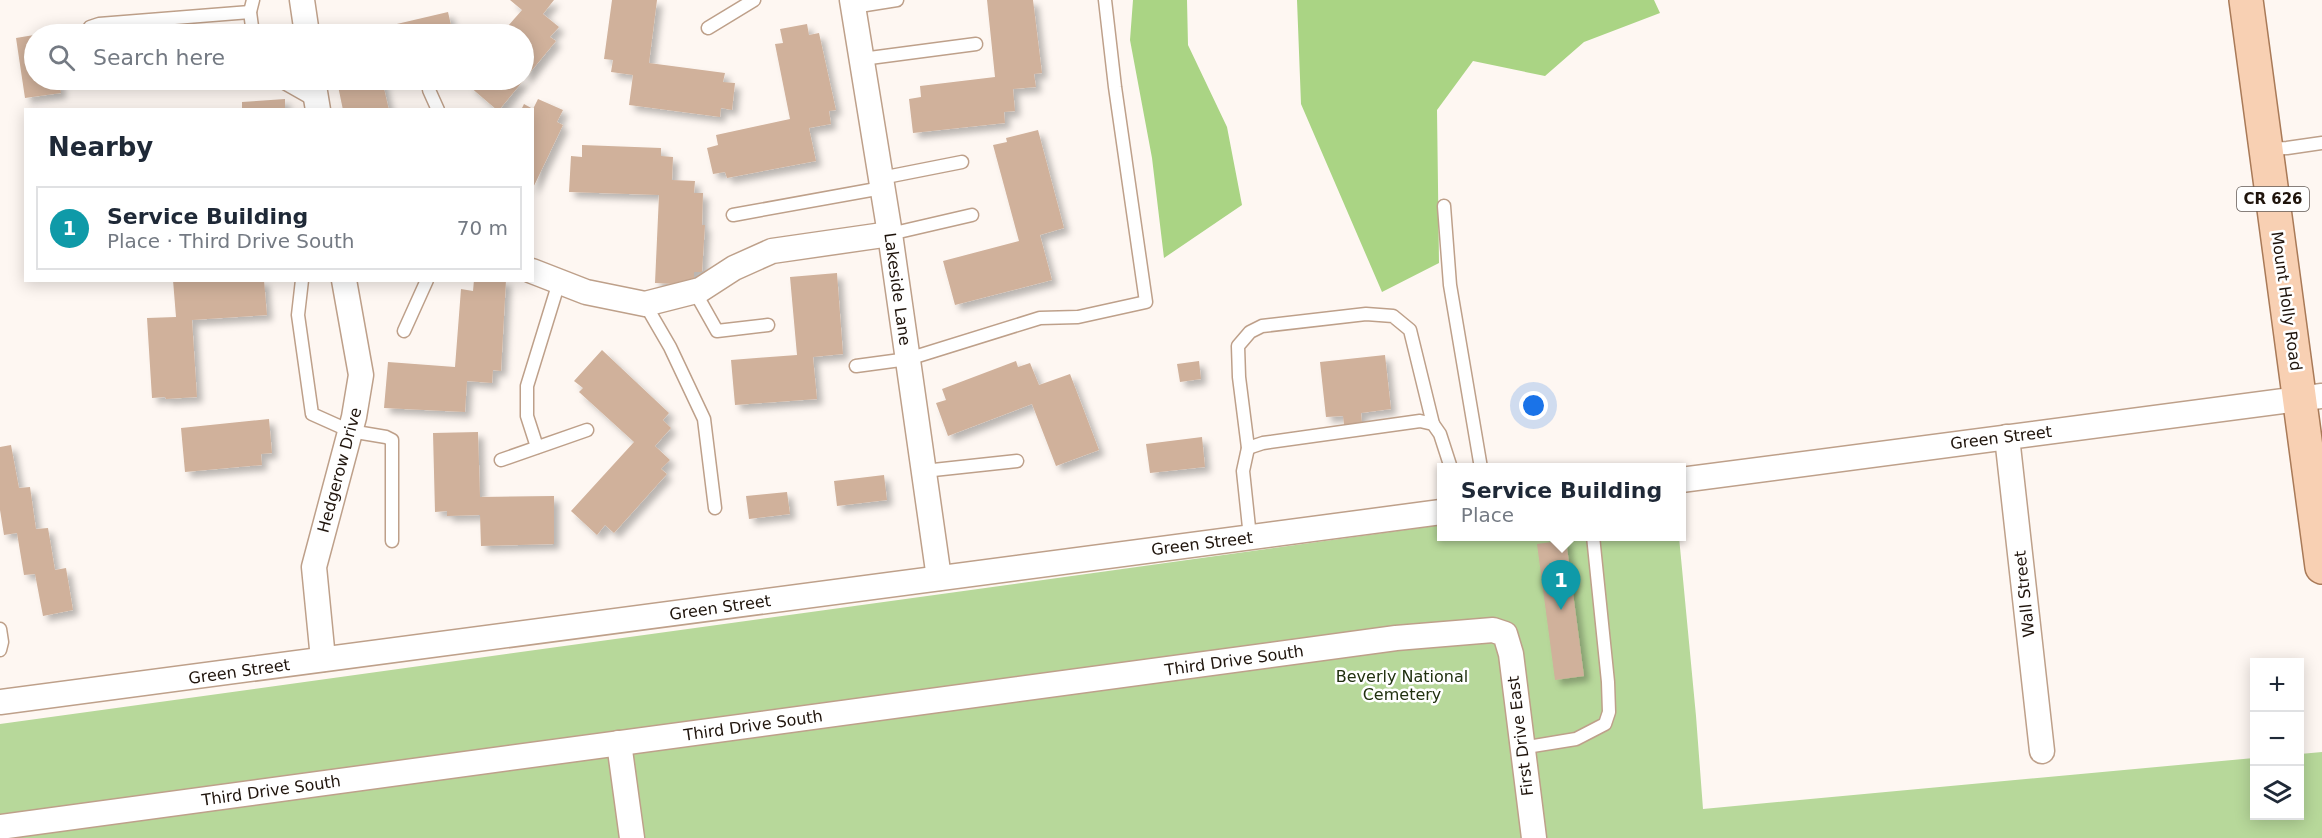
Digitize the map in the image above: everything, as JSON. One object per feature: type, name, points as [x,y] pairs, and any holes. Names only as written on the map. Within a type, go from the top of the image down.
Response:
[{"type":"main road","name":"Mount Holly Road","points":[[2246,0],[2266,149],[2311,397],[2322,567]]},
{"type":"street","points":[[303,0],[306,24]]},
{"type":"street","name":"Lakeside Lane","points":[[853,3],[890,234],[939,578]]},
{"type":"street","points":[[534,272],[586,292],[645,304],[695,292],[734,268],[772,251],[890,234]]},
{"type":"street","name":"Hedgerow Drive","points":[[323,659],[314,567],[350,431],[361,375],[344,282]]},
{"type":"street","name":"Green Street","points":[[1686,479],[2311,397]]},
{"type":"street","name":"Wall Street","points":[[2007,436],[2042,752]]},
{"type":"street","name":"Green Street","points":[[0,702],[1437,513]]},
{"type":"street","name":"Third Drive South","points":[[0,827],[1396,638],[1493,630],[1505,634]]},
{"type":"street","name":"First Drive East","points":[[1505,634],[1511,654],[1534,838]]},
{"type":"street","points":[[619,743],[632,838]]},
{"type":"lane","points":[[708,28],[754,0]]},
{"type":"lane","points":[[853,3],[897,0]]},
{"type":"lane","points":[[856,366],[908,359],[1040,318],[1078,317],[1146,302],[1105,0]]},
{"type":"lane","points":[[99,24],[251,6],[252,24]]},
{"type":"lane","points":[[862,59],[976,44]]},
{"type":"lane","points":[[301,90],[316,97]]},
{"type":"lane","points":[[429,90],[437,108]]},
{"type":"lane","points":[[2266,149],[2322,143]]},
{"type":"lane","points":[[733,215],[882,183],[962,162]]},
{"type":"lane","points":[[1444,206],[1450,285],[1480,463]]},
{"type":"lane","points":[[890,234],[972,215]]},
{"type":"lane","points":[[302,282],[297,315],[312,414],[350,431],[392,440],[392,541]]},
{"type":"lane","points":[[404,332],[426,282]]},
{"type":"lane","points":[[537,447],[526,416],[527,386],[559,282]]},
{"type":"lane","points":[[695,292],[717,331],[768,325]]},
{"type":"lane","points":[[645,304],[670,347],[704,419],[715,508]]},
{"type":"lane","points":[[1250,537],[1243,471],[1248,448],[1239,377],[1238,346],[1250,332],[1262,326],[1366,314],[1393,316],[1410,330],[1433,424],[1440,434],[1449,463]]},
{"type":"lane","points":[[1248,448],[1263,443],[1389,425],[1420,421],[1433,424]]},
{"type":"lane","points":[[501,460],[587,430]]},
{"type":"lane","points":[[924,471],[1017,460]]},
{"type":"lane","points":[[1521,748],[1576,739],[1605,724],[1609,712],[1608,682],[1593,541]]},
{"type":"lane","points":[[0,629],[2,642],[0,650]]},
{"type":"green space","points":[[1133,0],[1187,0],[1188,45],[1227,127],[1242,205],[1164,258],[1152,158],[1130,40]]},
{"type":"green space","points":[[1297,0],[1654,0],[1660,13],[1584,42],[1545,76],[1473,61],[1437,110],[1439,263],[1382,292],[1301,104]]},
{"type":"green space","name":"Beverly National Cemetery","points":[[1437,526],[1437,541],[1679,541],[1703,809],[2250,758],[2250,820],[2304,820],[2304,754],[2322,752],[2322,838],[0,838],[0,724]]},
{"type":"building","points":[[510,0],[554,0],[543,14],[559,27],[550,37],[556,41],[534,68],[534,24],[510,24],[522,10]]},
{"type":"building","points":[[612,0],[657,0],[649,63],[725,73],[723,82],[735,83],[732,110],[721,108],[720,117],[629,105],[633,75],[611,72],[613,60],[604,59]]},
{"type":"building","points":[[987,0],[1033,0],[1042,73],[1034,74],[1036,87],[1013,89],[1015,111],[1004,112],[1005,123],[913,133],[909,99],[921,97],[920,86],[995,77]]},
{"type":"building","points":[[448,12],[451,24],[397,24]]},
{"type":"building","points":[[807,24],[809,35],[819,33],[836,110],[829,111],[831,124],[809,128],[816,161],[727,178],[725,172],[713,174],[707,148],[718,145],[716,135],[790,119],[775,44],[783,43],[780,29]]},
{"type":"building","points":[[24,37],[24,90],[61,90],[61,93],[25,98],[16,38]]},
{"type":"building","points":[[339,90],[384,90],[389,108],[343,108]]},
{"type":"building","points":[[474,90],[516,90],[501,108],[495,108]]},
{"type":"building","points":[[285,99],[285,108],[242,108],[242,102]]},
{"type":"building","points":[[538,99],[563,110],[557,122],[563,125],[534,186],[534,108]]},
{"type":"building","points":[[1038,130],[1064,228],[1040,235],[1052,280],[955,305],[943,261],[1019,241],[993,145],[1007,142],[1006,138]]},
{"type":"building","points":[[582,145],[661,148],[661,156],[673,157],[672,180],[695,181],[694,193],[703,193],[702,225],[705,225],[702,272],[694,272],[694,285],[655,283],[659,195],[569,192],[571,156],[582,157]]},
{"type":"building","points":[[837,273],[843,354],[813,357],[817,399],[735,405],[731,360],[797,355],[790,277]]},
{"type":"building","points":[[173,282],[264,282],[267,315],[192,320],[197,397],[152,398],[147,318],[176,317]]},
{"type":"building","points":[[474,282],[506,282],[501,371],[493,370],[492,383],[467,381],[465,412],[384,408],[388,362],[455,367],[461,289],[473,291]]},
{"type":"building","points":[[602,350],[669,413],[663,420],[671,428],[655,446],[670,460],[661,469],[667,474],[614,533],[605,525],[597,535],[571,511],[634,442],[579,392],[583,388],[574,381]]},
{"type":"building","points":[[1385,355],[1391,409],[1361,413],[1362,423],[1344,425],[1343,416],[1326,417],[1320,362]]},
{"type":"building","points":[[1016,361],[1018,367],[1030,363],[1039,385],[1070,374],[1099,450],[1056,466],[1032,404],[948,436],[936,403],[946,400],[942,389]]},
{"type":"building","points":[[1199,361],[1201,379],[1180,382],[1177,364]]},
{"type":"building","points":[[269,419],[272,453],[261,454],[262,465],[185,472],[181,428]]},
{"type":"building","points":[[478,432],[480,497],[554,496],[554,544],[481,546],[480,515],[447,516],[447,511],[435,512],[433,433]]},
{"type":"building","points":[[1202,437],[1205,467],[1150,473],[1146,444]]},
{"type":"building","points":[[11,445],[19,488],[30,487],[36,529],[48,528],[55,570],[66,568],[73,610],[43,616],[35,574],[24,575],[17,533],[4,535],[0,510],[0,447]]},
{"type":"building","points":[[884,475],[887,500],[837,506],[834,481]]},
{"type":"building","points":[[787,492],[790,514],[749,519],[746,496]]},
{"type":"building","points":[[1566,541],[1584,676],[1555,680],[1537,544]]},
{"type":"place","name":"Service Building","points":[[1561,610]]}]
